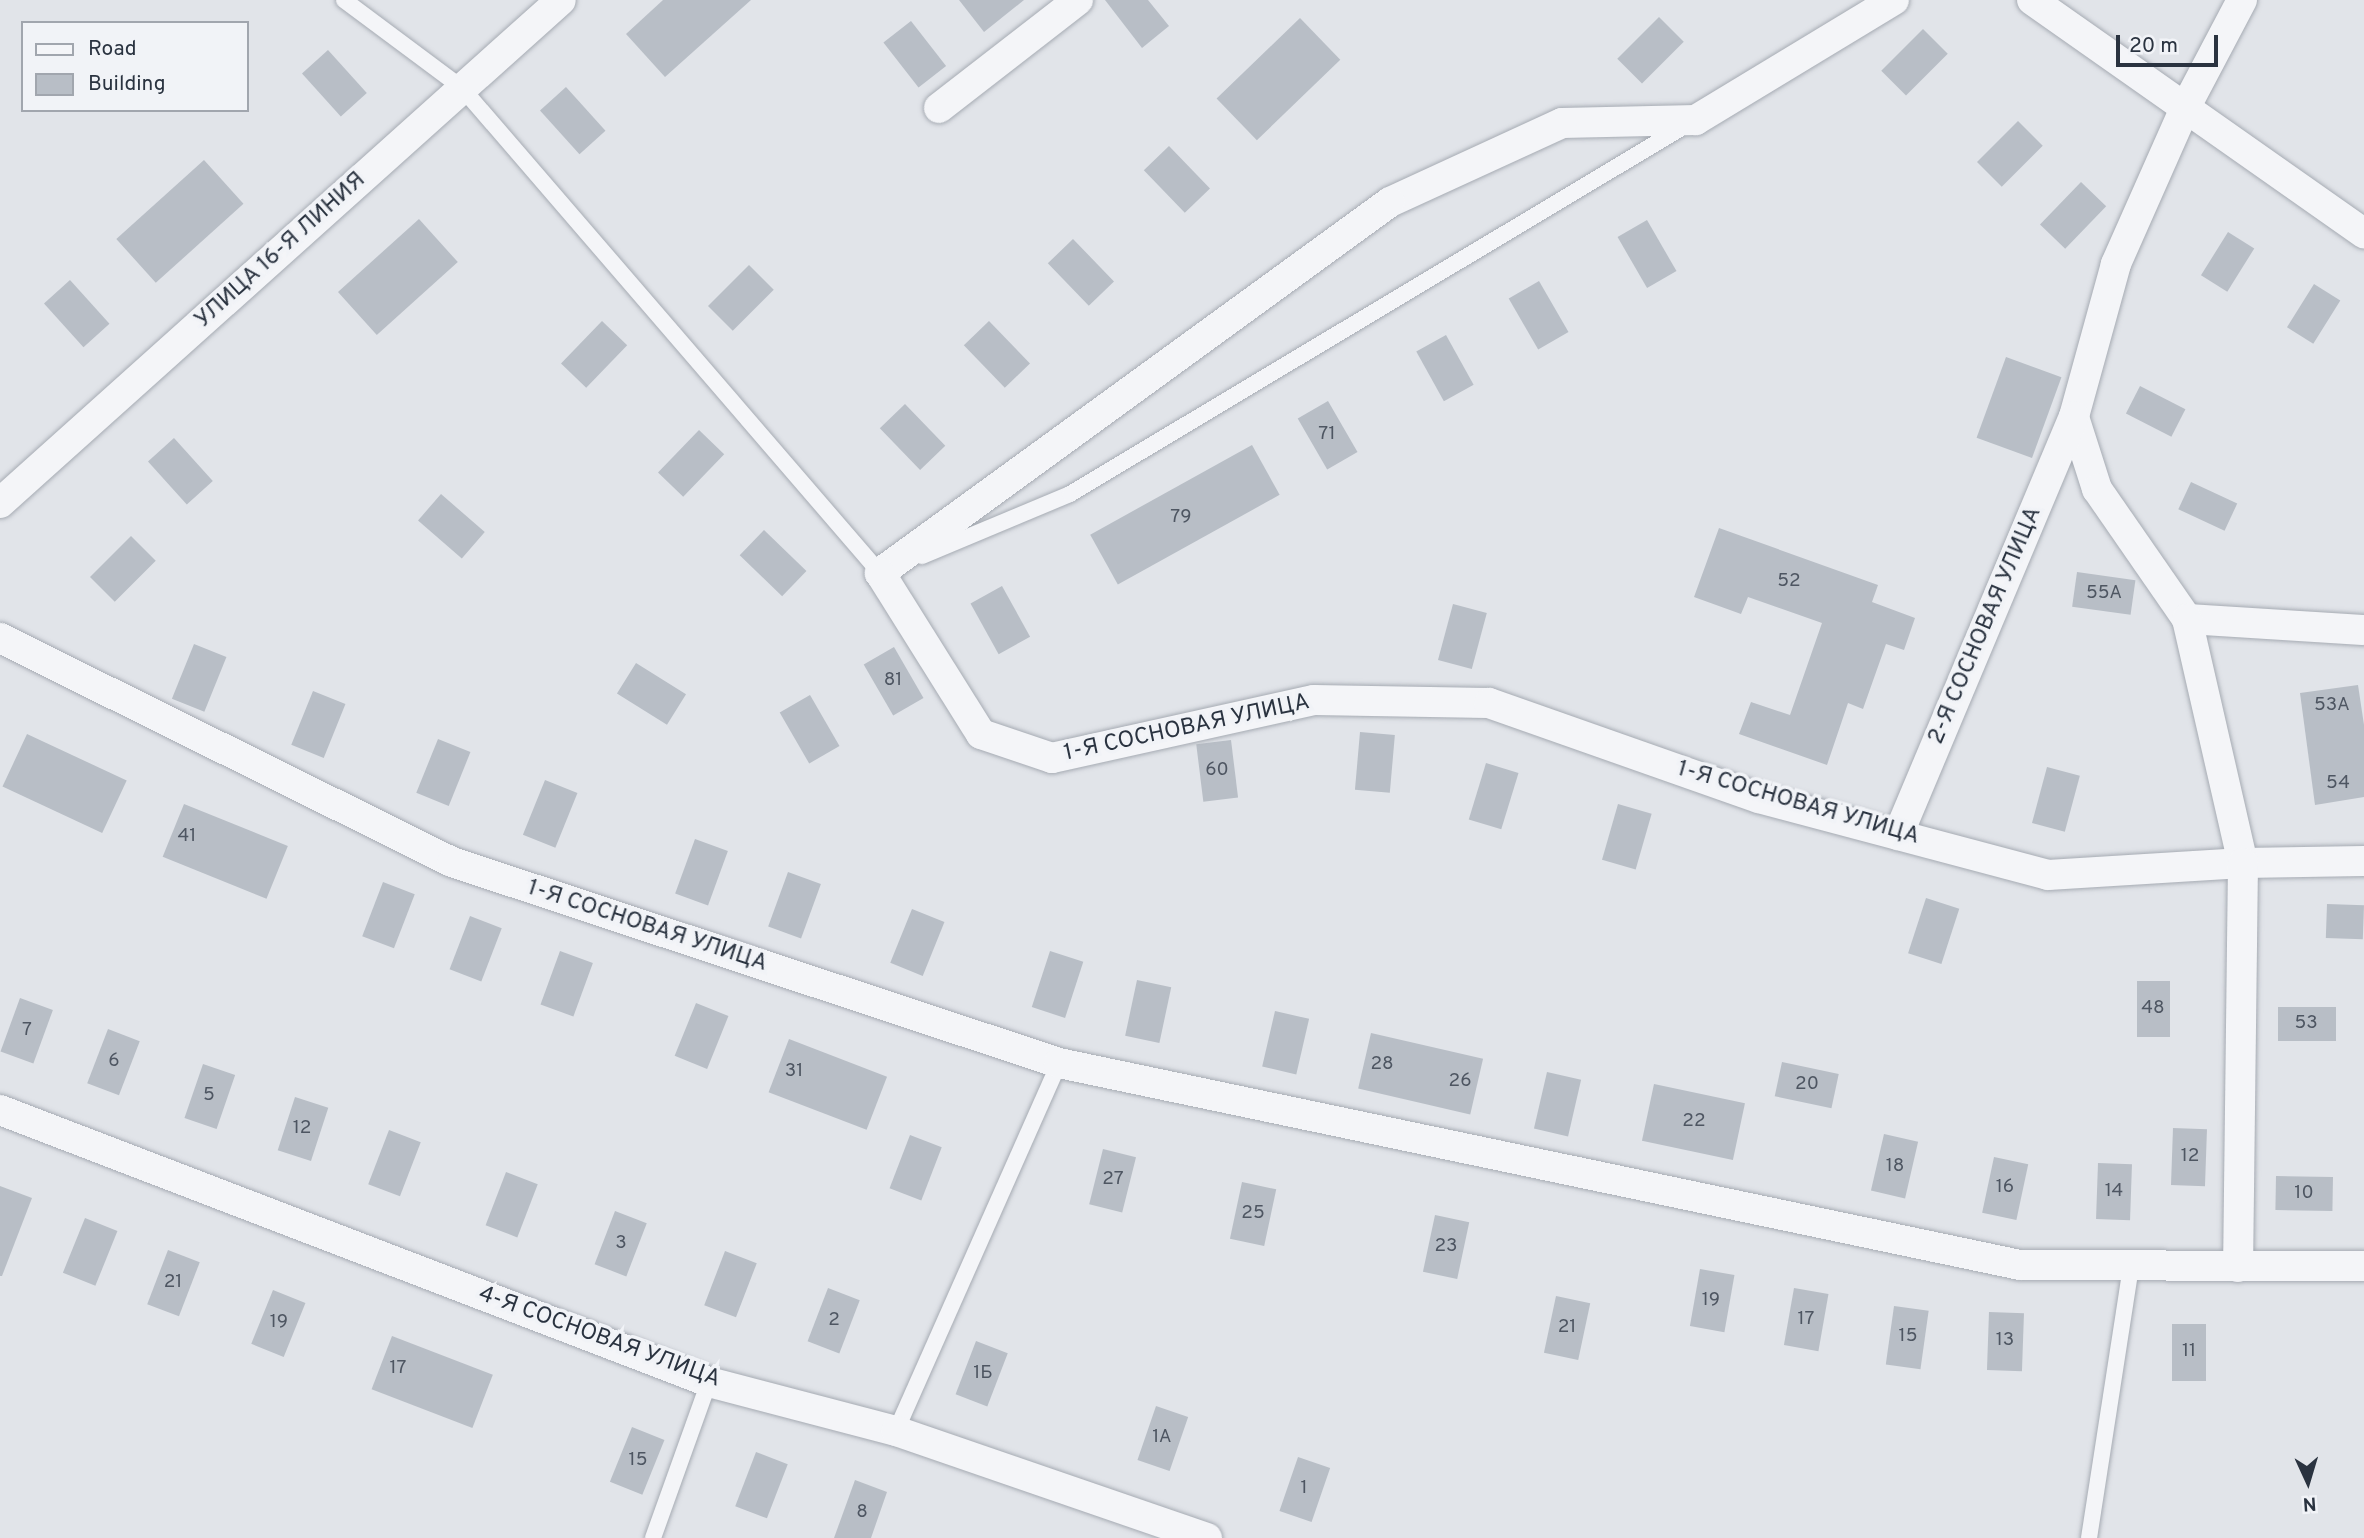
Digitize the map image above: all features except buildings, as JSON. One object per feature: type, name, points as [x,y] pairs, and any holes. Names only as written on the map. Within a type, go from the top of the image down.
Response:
[{"type":"street","name":"УЛИЦА 16-Я ЛИНИЯ","points":[[0,503],[561,0]]},
{"type":"street","points":[[939,108],[1078,0]]},
{"type":"street","points":[[880,573],[1390,202],[1562,123],[1696,120],[1894,0]]},
{"type":"street","points":[[2032,0],[2364,233]]},
{"type":"street","name":"2-Я СОСНОВАЯ УЛИЦА","points":[[1898,835],[2074,416],[2116,264],[2185,108],[2242,0]]},
{"type":"street","points":[[2074,416],[2097,489],[2187,619],[2242,863],[2238,1268]]},
{"type":"street","name":"1-Я СОСНОВАЯ УЛИЦА","points":[[880,573],[981,734],[1052,758],[1314,700],[1489,703],[1759,798],[2048,874],[2242,863],[2364,861]]},
{"type":"street","points":[[2187,619],[2364,630]]},
{"type":"street","name":"1-Я СОСНОВАЯ УЛИЦА","points":[[0,638],[452,862],[1059,1063],[2020,1265],[2238,1268],[2364,1266]]},
{"type":"street","name":"4-Я СОСНОВАЯ УЛИЦА","points":[[0,1110],[709,1382],[896,1431],[1207,1538]]},
{"type":"lane","points":[[345,0],[462,88],[880,573],[1070,494],[1696,120]]},
{"type":"lane","points":[[896,1431],[1059,1063]]},
{"type":"lane","points":[[2089,1538],[2131,1266]]},
{"type":"lane","points":[[653,1538],[709,1382]]}]
